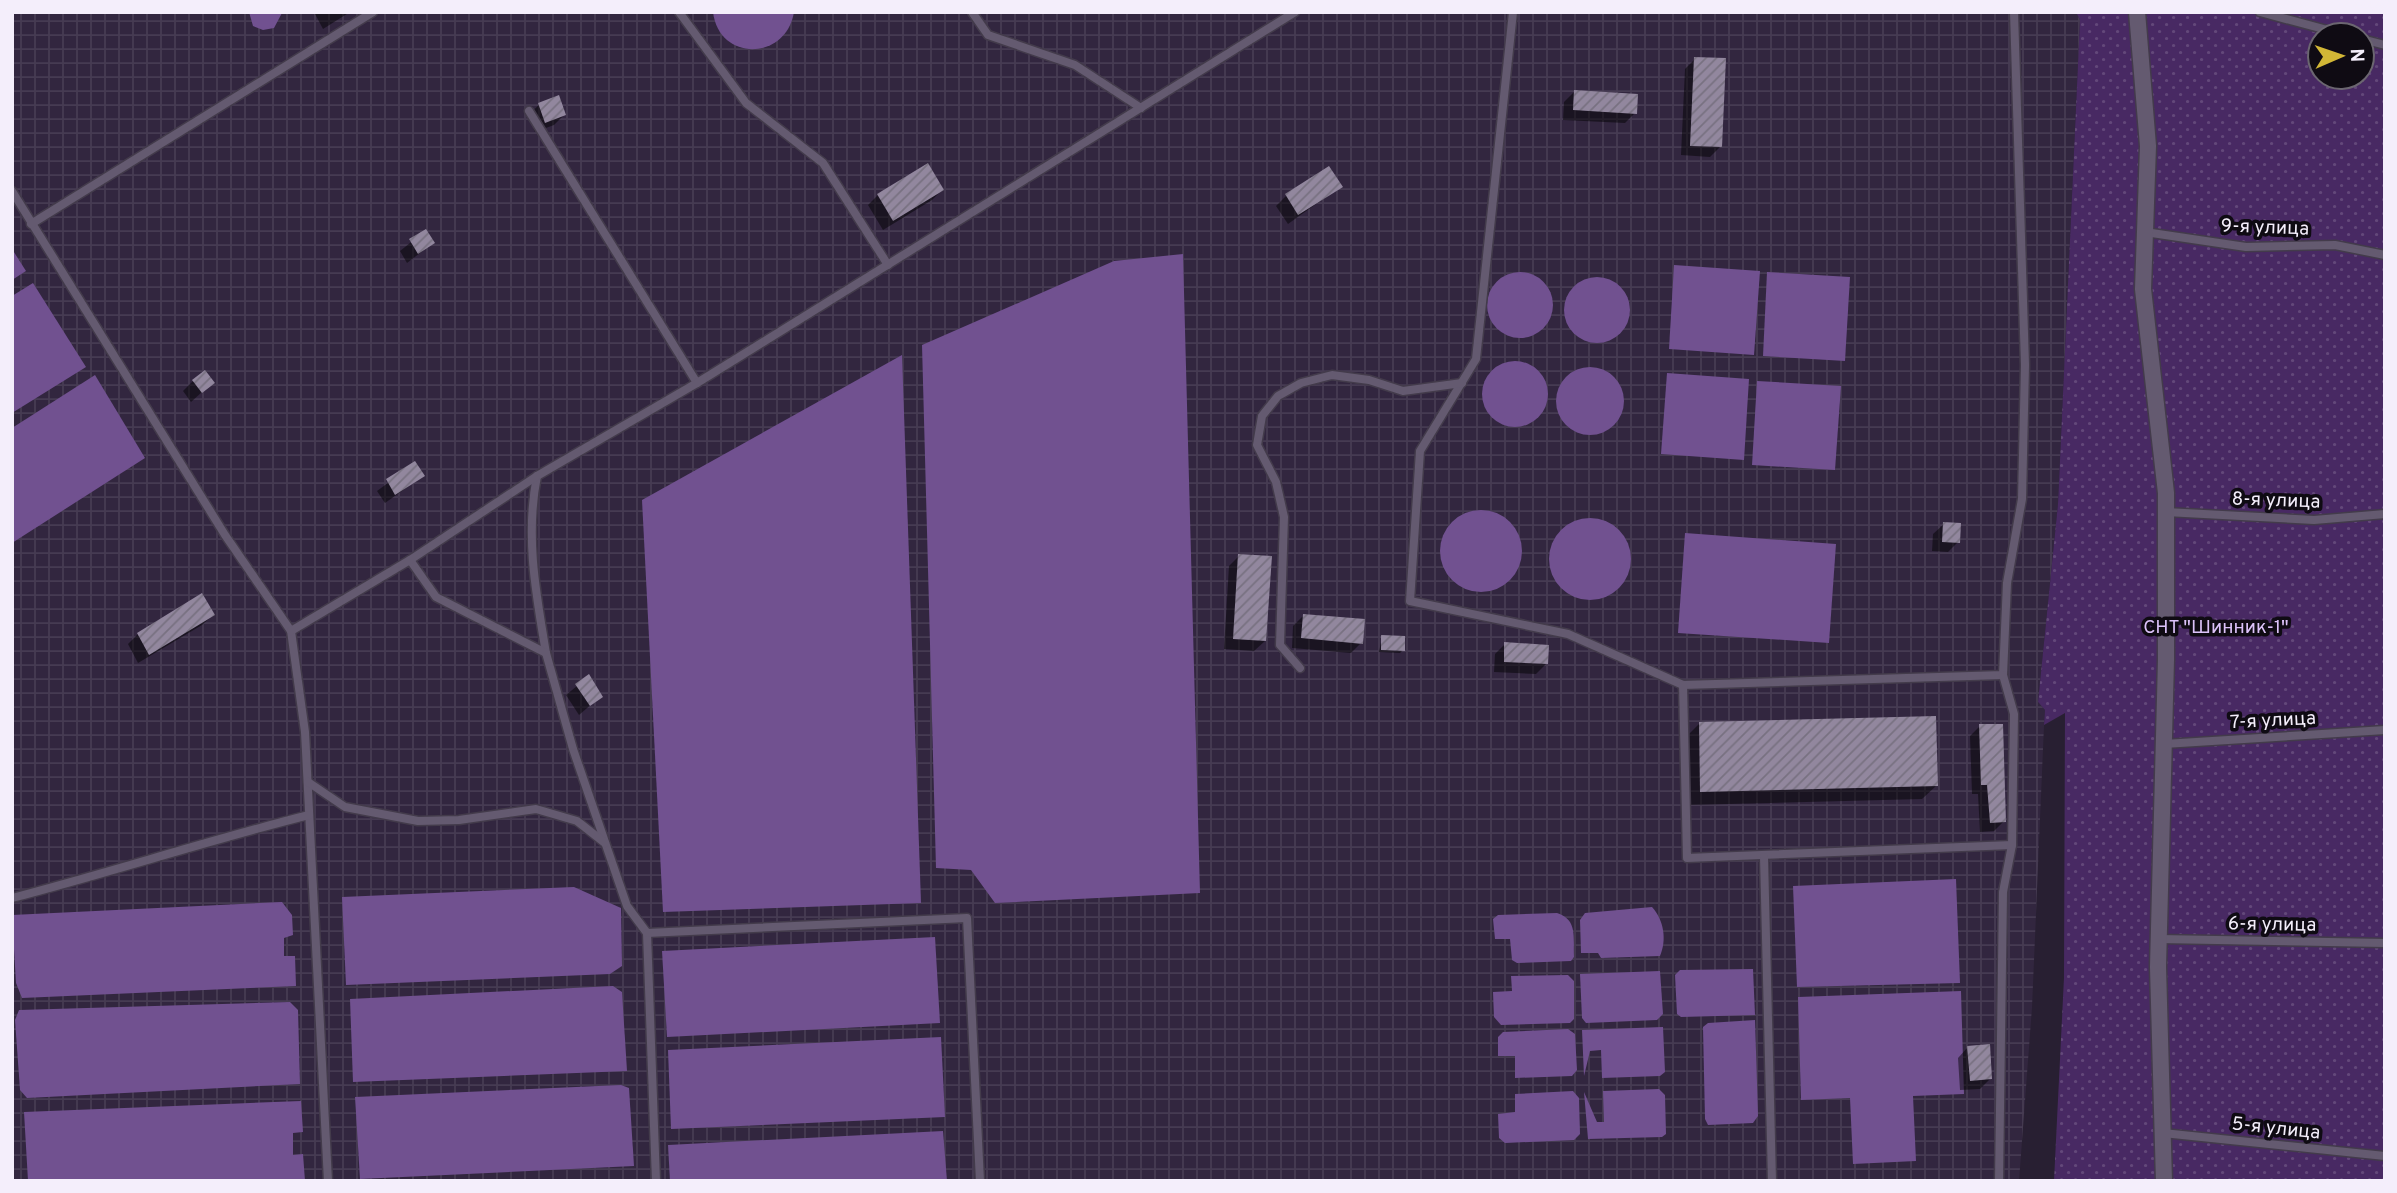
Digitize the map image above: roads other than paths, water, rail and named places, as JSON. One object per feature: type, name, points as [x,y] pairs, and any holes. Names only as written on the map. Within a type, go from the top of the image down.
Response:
[{"type":"street","points":[[2137,12],[2148,146],[2143,289],[2166,512],[2159,939],[2164,1181]]},
{"type":"lane","points":[[31,223],[373,12]]},
{"type":"lane","points":[[679,12],[746,103],[823,163],[888,265]]},
{"type":"lane","points":[[972,12],[988,35],[1075,65],[1141,108]]},
{"type":"lane","points":[[291,631],[410,560],[537,476],[697,383],[1295,12]]},
{"type":"lane","points":[[1513,12],[1476,359],[1420,451],[1410,600],[1568,634],[1683,685],[2003,675]]},
{"type":"lane","points":[[1999,1181],[2003,892],[2012,845],[2014,714],[2003,675],[2007,583],[2022,499],[2025,365],[2014,12]]},
{"type":"lane","points":[[2260,12],[2306,24]]},
{"type":"lane","points":[[529,111],[697,383]]},
{"type":"lane","points":[[12,191],[225,535],[291,631],[305,732],[328,1181]]},
{"type":"lane","name":"9-я улица","points":[[2145,232],[2246,247],[2335,245],[2385,255]]},
{"type":"lane","points":[[1300,668],[1280,645],[1284,517],[1276,482],[1257,445],[1262,416],[1278,396],[1301,383],[1332,375],[1369,380],[1403,391],[1462,383]]},
{"type":"lane","points":[[537,476],[530,507],[531,556],[546,653],[573,749],[627,906],[648,933],[656,1181]]},
{"type":"lane","name":"8-я улица","points":[[2166,512],[2314,520],[2385,514]]},
{"type":"lane","points":[[410,560],[436,597],[546,653]]},
{"type":"lane","points":[[1683,685],[1688,858],[2012,845]]},
{"type":"lane","name":"7-я улица","points":[[2164,744],[2385,730]]},
{"type":"lane","points":[[308,782],[345,807],[418,821],[458,820],[536,808],[577,821],[605,844]]},
{"type":"lane","points":[[12,898],[133,866],[229,835],[309,815]]},
{"type":"lane","points":[[1764,857],[1772,1181]]},
{"type":"lane","points":[[648,933],[967,918],[980,1181]]},
{"type":"lane","name":"6-я улица","points":[[2159,939],[2385,943]]},
{"type":"lane","name":"5-я улица","points":[[2163,1133],[2385,1156]]},
{"type":"park label","name":"СНТ \"Шинник-1\"","points":[[2216,628]]}]
